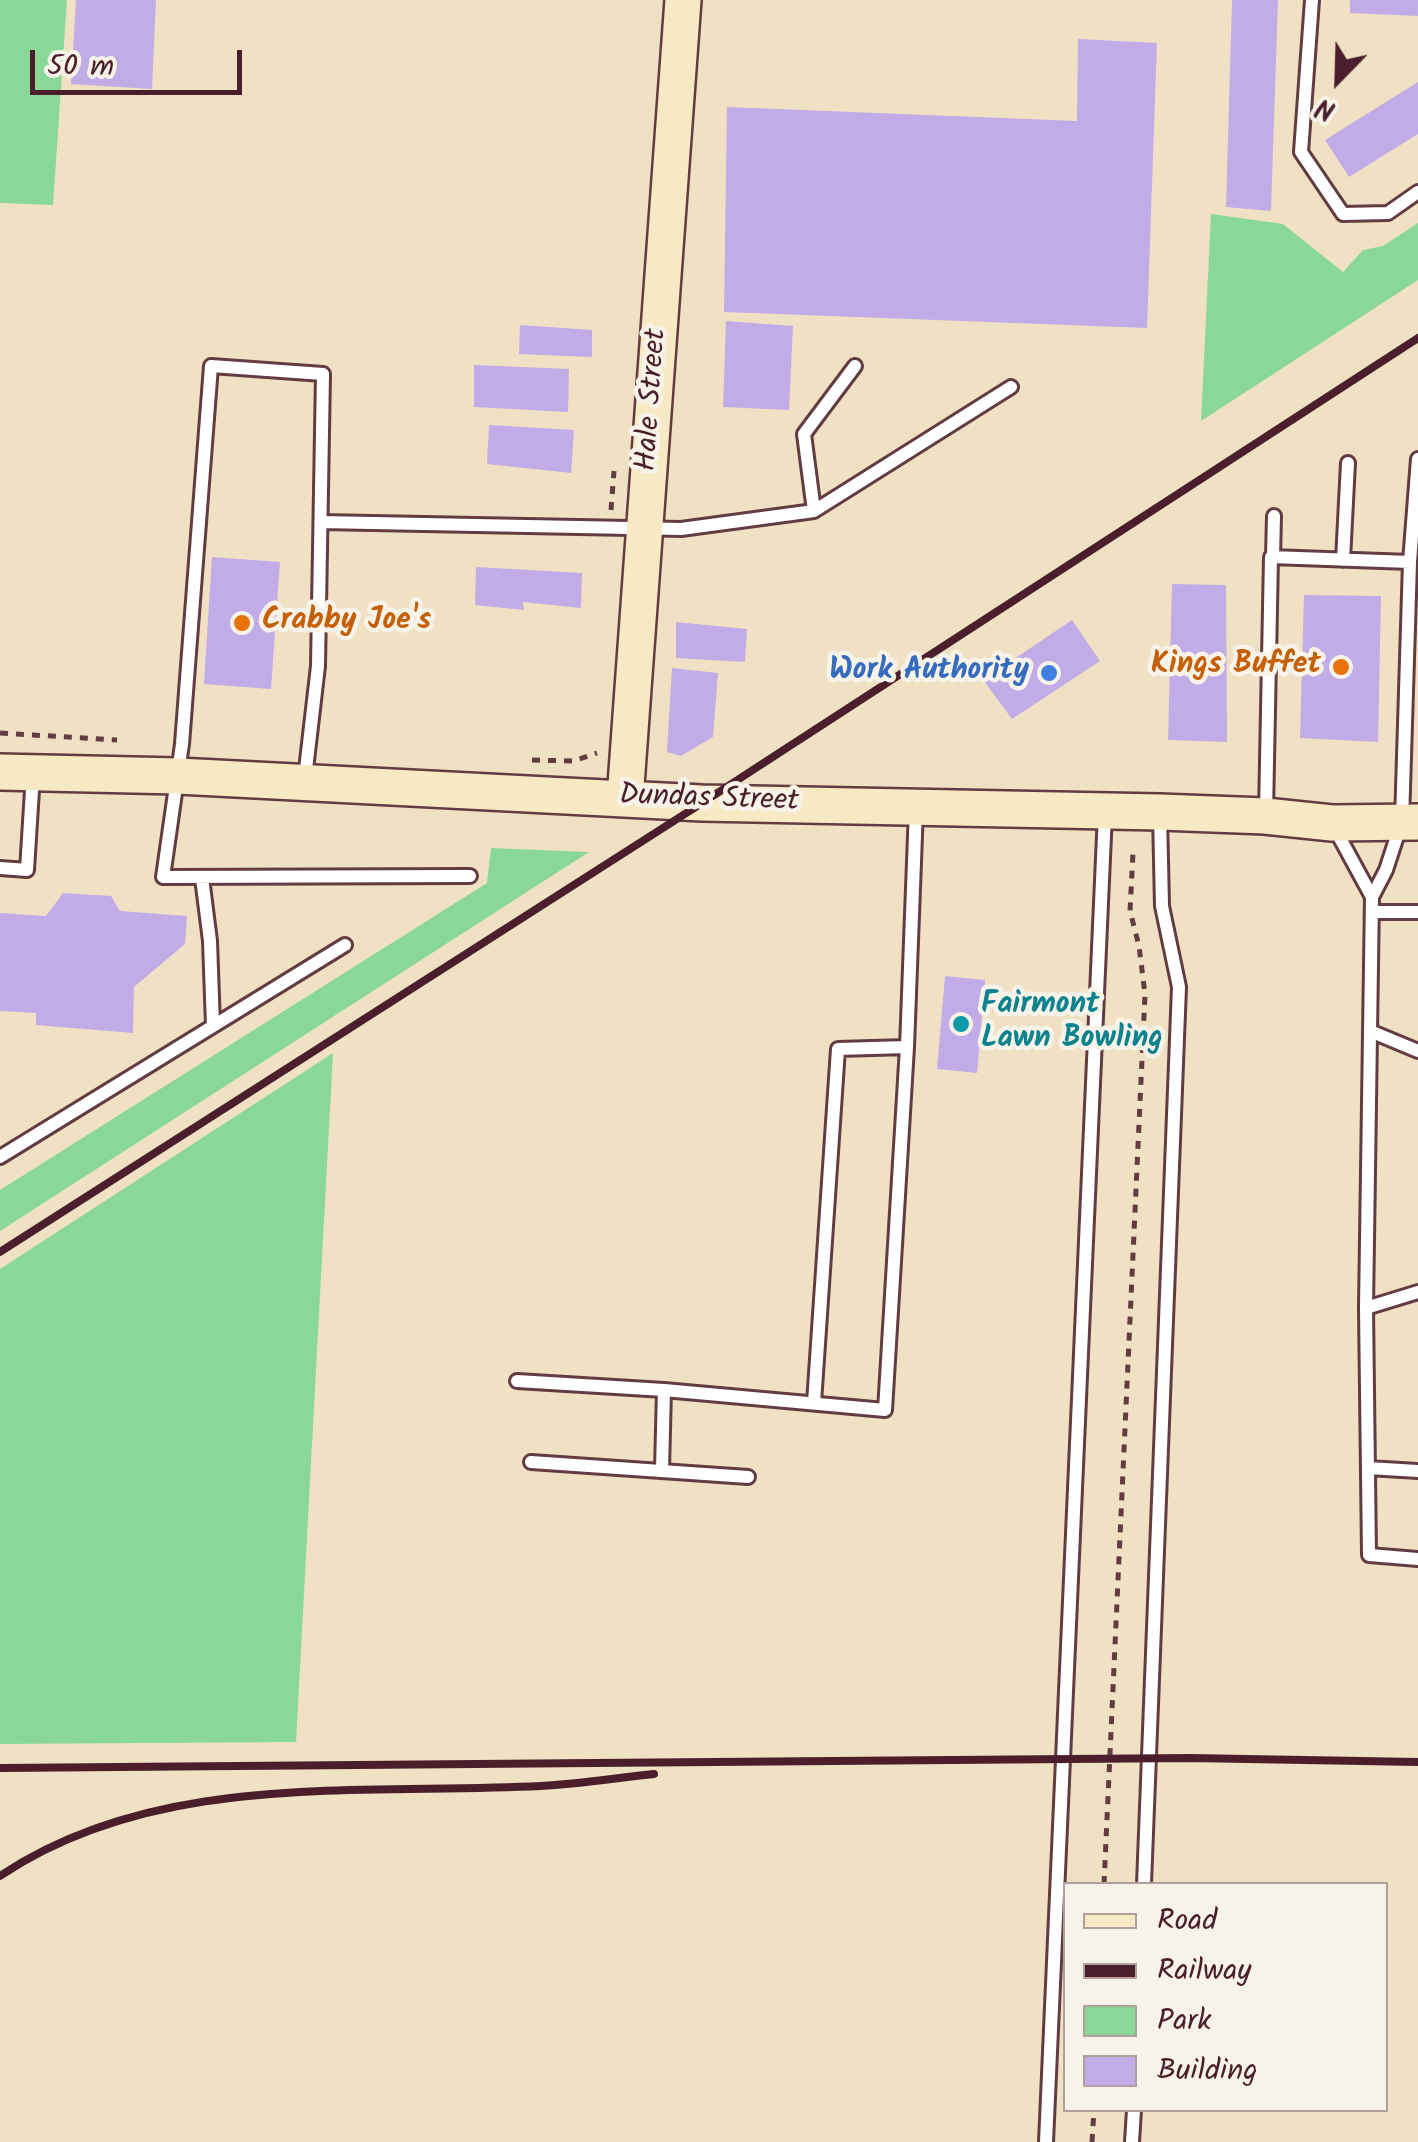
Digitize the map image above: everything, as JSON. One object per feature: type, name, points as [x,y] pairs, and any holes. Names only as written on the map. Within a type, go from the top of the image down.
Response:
[{"type":"main road","name":"Hale Street","points":[[626,799],[683,0]]},
{"type":"main road","name":"Dundas Street","points":[[16,772],[178,776],[626,799],[1160,812],[1332,822],[1410,821]]},
{"type":"lane","points":[[1312,0],[1301,152],[1343,214],[1388,213],[1418,192]]},
{"type":"lane","points":[[304,785],[318,666],[322,374],[211,366],[178,776],[163,878],[470,876]]},
{"type":"lane","points":[[814,510],[804,434],[855,366]]},
{"type":"lane","points":[[321,522],[644,529],[681,528],[814,510],[1012,387]]},
{"type":"lane","points":[[1418,459],[1410,562],[1410,821],[1372,897],[1366,1308],[1368,1555],[1418,1559]]},
{"type":"lane","points":[[1343,560],[1348,463]]},
{"type":"lane","points":[[1266,816],[1274,516]]},
{"type":"lane","points":[[1273,557],[1410,562]]},
{"type":"lane","points":[[0,868],[27,870],[16,772]]},
{"type":"lane","points":[[516,1381],[885,1410],[907,1047],[916,806]]},
{"type":"lane","points":[[1046,2142],[1104,811]]},
{"type":"lane","points":[[1144,1882],[1179,988],[1162,906],[1160,812]]},
{"type":"lane","points":[[1332,822],[1372,897]]},
{"type":"lane","points":[[202,878],[210,941],[213,1026]]},
{"type":"lane","points":[[1372,912],[1418,912]]},
{"type":"lane","points":[[0,1156],[345,946]]},
{"type":"lane","points":[[1370,1031],[1418,1051]]},
{"type":"lane","points":[[814,1403],[838,1050],[907,1047]]},
{"type":"lane","points":[[1366,1308],[1418,1292]]},
{"type":"lane","points":[[662,1470],[664,1390]]},
{"type":"lane","points":[[532,1462],[748,1477]]},
{"type":"lane","points":[[1368,1468],[1418,1471]]},
{"type":"lane","points":[[1132,2142],[1134,2112]]},
{"type":"path","points":[[1104,1882],[1145,994],[1130,911],[1133,852]]},
{"type":"path","points":[[1092,2142],[1094,2112]]},
{"type":"green space","points":[[0,0],[67,0],[53,205],[0,203]]},
{"type":"green space","points":[[1211,214],[1283,224],[1343,272],[1363,250],[1383,246],[1418,223],[1418,280],[1201,421]]},
{"type":"green space","points":[[491,848],[589,852],[0,1231],[0,1190],[487,883]]},
{"type":"green space","points":[[333,1053],[296,1742],[0,1744],[0,1269]]},
{"type":"building","points":[[76,0],[156,0],[152,89],[71,84]]},
{"type":"building","points":[[1232,0],[1278,0],[1271,211],[1226,207]]},
{"type":"building","points":[[1350,0],[1418,0],[1418,16],[1350,13]]},
{"type":"building","points":[[1078,39],[1157,43],[1147,328],[724,312],[727,107],[1077,121]]},
{"type":"building","points":[[1418,82],[1418,134],[1349,177],[1325,140]]},
{"type":"building","points":[[726,321],[793,326],[789,410],[723,407]]},
{"type":"building","points":[[520,325],[592,330],[592,357],[519,354]]},
{"type":"building","points":[[474,365],[569,369],[568,412],[474,407]]},
{"type":"building","points":[[489,425],[574,430],[571,473],[487,464]]},
{"type":"building","name":"Crabby Joe's","points":[[212,557],[280,562],[271,689],[204,684]]},
{"type":"building","points":[[476,567],[582,573],[581,608],[523,602],[524,610],[475,605]]},
{"type":"building","points":[[1172,584],[1226,585],[1227,742],[1168,740]]},
{"type":"building","name":"Kings Buffet","points":[[1304,595],[1381,596],[1378,742],[1300,738]]},
{"type":"building","points":[[1072,620],[1100,661],[1012,719],[983,680]]},
{"type":"building","points":[[676,622],[747,629],[745,662],[676,658]]},
{"type":"building","points":[[672,668],[718,673],[713,737],[681,756],[667,752]]},
{"type":"building","points":[[63,893],[111,896],[120,911],[187,916],[185,944],[134,987],[133,1033],[36,1025],[36,1013],[0,1011],[0,913],[46,916]]},
{"type":"building","name":"Fairmont Lawn Bowling","points":[[945,976],[985,980],[977,1073],[937,1069]]},
{"type":"railway","points":[[0,1252],[1418,338]]},
{"type":"railway","points":[[0,1768],[1190,1758],[1418,1762]]},
{"type":"railway","points":[[0,1876],[61,1842],[126,1818],[193,1803],[332,1790],[541,1786],[654,1774]]},
{"type":"place","name":"Crabby Joe's","points":[[242,623]]},
{"type":"place","name":"Kings Buffet","points":[[1341,667]]},
{"type":"place","name":"Work Authority","points":[[1049,673]]},
{"type":"place","name":"Fairmont Lawn Bowling","points":[[961,1024]]}]
